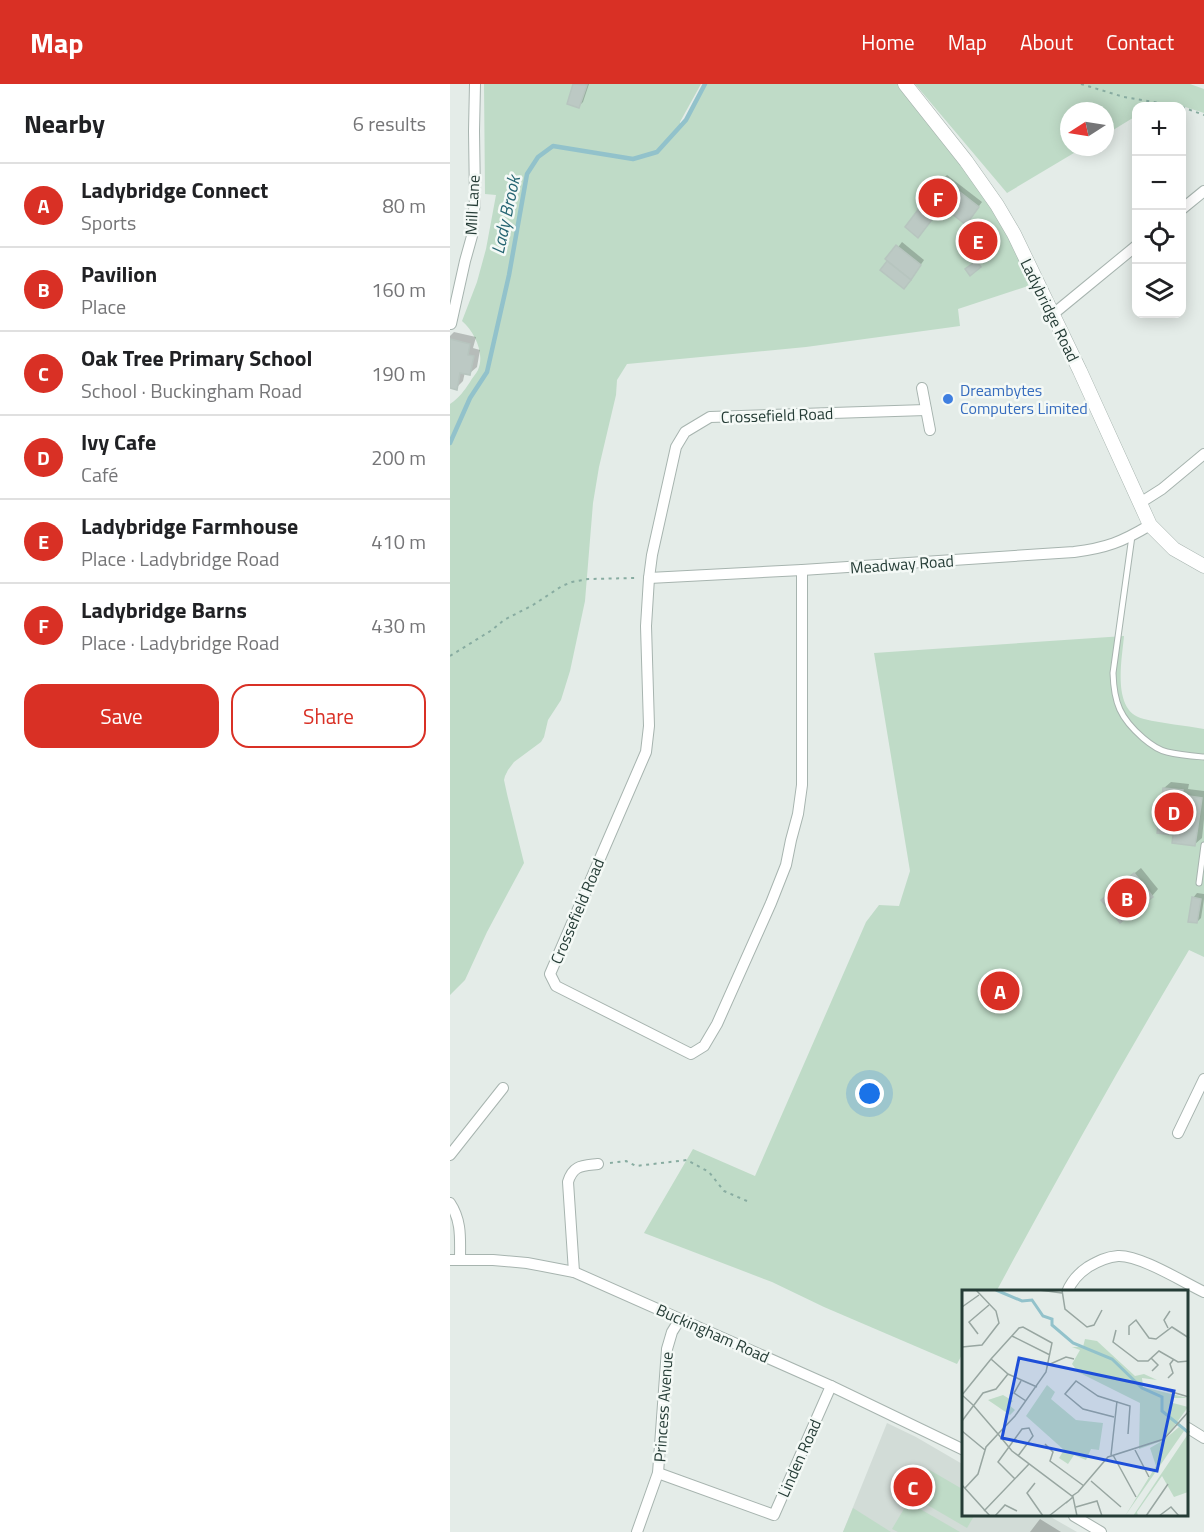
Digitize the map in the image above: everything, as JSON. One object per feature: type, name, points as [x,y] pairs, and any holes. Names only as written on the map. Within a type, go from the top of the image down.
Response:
[{"type":"street","name":"Mill Lane","points":[[451,324],[472,236],[475,199],[475,84]]},
{"type":"street","name":"Ladybridge Road","points":[[905,84],[966,161],[994,200],[1014,234],[1150,525],[1174,549],[1204,566]]},
{"type":"street","points":[[1186,206],[1204,191]]},
{"type":"street","points":[[1052,315],[1132,250]]},
{"type":"street","points":[[922,388],[930,430]]},
{"type":"street","name":"Crossefield Road","points":[[802,570],[802,785],[798,814],[786,864],[771,903],[717,1024],[704,1046],[691,1053],[556,986],[550,974],[646,752],[649,726],[645,627],[649,578],[676,447],[685,432],[710,417],[926,410]]},
{"type":"street","points":[[1140,503],[1162,489],[1204,454]]},
{"type":"street","name":"Meadway Road","points":[[649,578],[1074,552],[1106,546],[1132,536],[1150,525]]},
{"type":"street","points":[[1178,1133],[1204,1079]]},
{"type":"street","points":[[450,1155],[503,1088]]},
{"type":"street","points":[[574,1272],[568,1182],[571,1174],[578,1167],[598,1164]]},
{"type":"street","points":[[450,1203],[459,1223],[455,1260]]},
{"type":"street","points":[[1068,1290],[1083,1271],[1091,1265],[1099,1260],[1120,1256],[1142,1261],[1204,1292]]},
{"type":"street","name":"Buckingham Road","points":[[455,1260],[527,1263],[574,1272],[831,1386],[962,1449]]},
{"type":"street","name":"Princess Avenue","points":[[638,1532],[658,1473],[667,1349],[672,1332],[680,1319]]},
{"type":"street","name":"Linden Road","points":[[658,1473],[774,1515],[831,1386]]},
{"type":"street","points":[[1189,1429],[1204,1438]]},
{"type":"street","points":[[1077,1517],[1101,1532]]},
{"type":"lane","points":[[1132,536],[1113,673],[1116,703],[1127,723],[1150,744],[1165,752],[1204,757]]},
{"type":"lane","points":[[1199,883],[1204,844]]},
{"type":"path","points":[[1081,84],[1124,97],[1152,102]]},
{"type":"path","points":[[1186,109],[1204,115]]},
{"type":"path","points":[[450,656],[504,620],[572,582],[588,579],[649,578]]},
{"type":"path","points":[[598,1164],[626,1161],[636,1166],[687,1160],[709,1172],[724,1191],[747,1201]]},
{"type":"shaded area","points":[[887,1423],[962,1464],[962,1517],[1051,1517],[1077,1532],[843,1532]]},
{"type":"green space","points":[[484,84],[701,84],[680,126],[686,120],[705,84],[905,84],[966,161],[1037,283],[958,309],[960,326],[806,347],[627,364],[617,380],[616,395],[599,467],[593,503],[585,601],[570,671],[561,700],[548,720],[541,742],[514,762],[504,780],[524,863],[487,932],[465,980],[450,995],[450,404],[466,388],[480,364],[478,344],[462,321],[477,282],[486,249],[496,195],[485,194]]},
{"type":"green space","points":[[915,84],[1190,84],[1204,89],[1204,113],[1186,107],[1186,102],[1132,102],[1132,118],[1114,129],[1114,102],[1060,102],[1060,156],[1069,156],[1007,193]]},
{"type":"green space","points":[[1124,636],[1121,684],[1127,706],[1134,714],[1144,719],[1204,729],[1204,957],[1189,950],[997,1290],[962,1290],[962,1355],[957,1364],[772,1282],[644,1233],[693,1149],[755,1176],[866,922],[879,905],[899,906],[910,871],[874,653]]},
{"type":"green space","points":[[928,1469],[962,1489],[962,1517],[973,1517],[967,1528],[912,1496]]},
{"type":"green space","points":[[908,1502],[960,1532],[898,1532],[892,1529]]},
{"type":"green space","points":[[853,1508],[891,1532],[843,1532]]},
{"type":"building","points":[[573,84],[587,85],[579,108],[567,104]]},
{"type":"building","points":[[942,178],[956,189],[934,217],[920,207]]},
{"type":"building","points":[[956,189],[979,207],[966,225],[942,206]]},
{"type":"building","points":[[920,207],[934,217],[918,238],[905,227]]},
{"type":"building","points":[[978,225],[991,240],[989,242],[993,247],[981,258],[964,237]]},
{"type":"building","points":[[896,245],[921,265],[911,280],[885,259]]},
{"type":"building","points":[[887,261],[911,280],[904,289],[880,270]]},
{"type":"building","points":[[976,261],[981,267],[970,276],[965,269]]},
{"type":"building","points":[[450,339],[470,344],[468,355],[474,356],[470,375],[460,373],[457,390],[450,388]]},
{"type":"building","points":[[1163,788],[1183,790],[1182,795],[1202,798],[1195,846],[1172,843],[1173,835],[1157,833]]},
{"type":"building","points":[[1134,873],[1153,897],[1120,923],[1101,900]]},
{"type":"building","points":[[1192,897],[1201,899],[1197,923],[1188,922]]},
{"type":"waterway","name":"Lady Brook","points":[[450,443],[470,398],[487,372],[509,275],[527,174],[538,157],[553,146],[633,159],[657,152],[686,120],[705,84]]},
{"type":"place","name":"Ladybridge Barns","points":[[938,198]]},
{"type":"place","name":"Ladybridge Farmhouse","points":[[978,241]]},
{"type":"place","name":"Dreambytes Computers Limited","points":[[948,399]]},
{"type":"place","name":"Ivy Cafe","points":[[1174,812]]},
{"type":"place","name":"Pavilion","points":[[1127,898]]},
{"type":"place","name":"Ladybridge Connect","points":[[1000,991]]},
{"type":"place","name":"Oak Tree Primary School","points":[[913,1487]]}]
